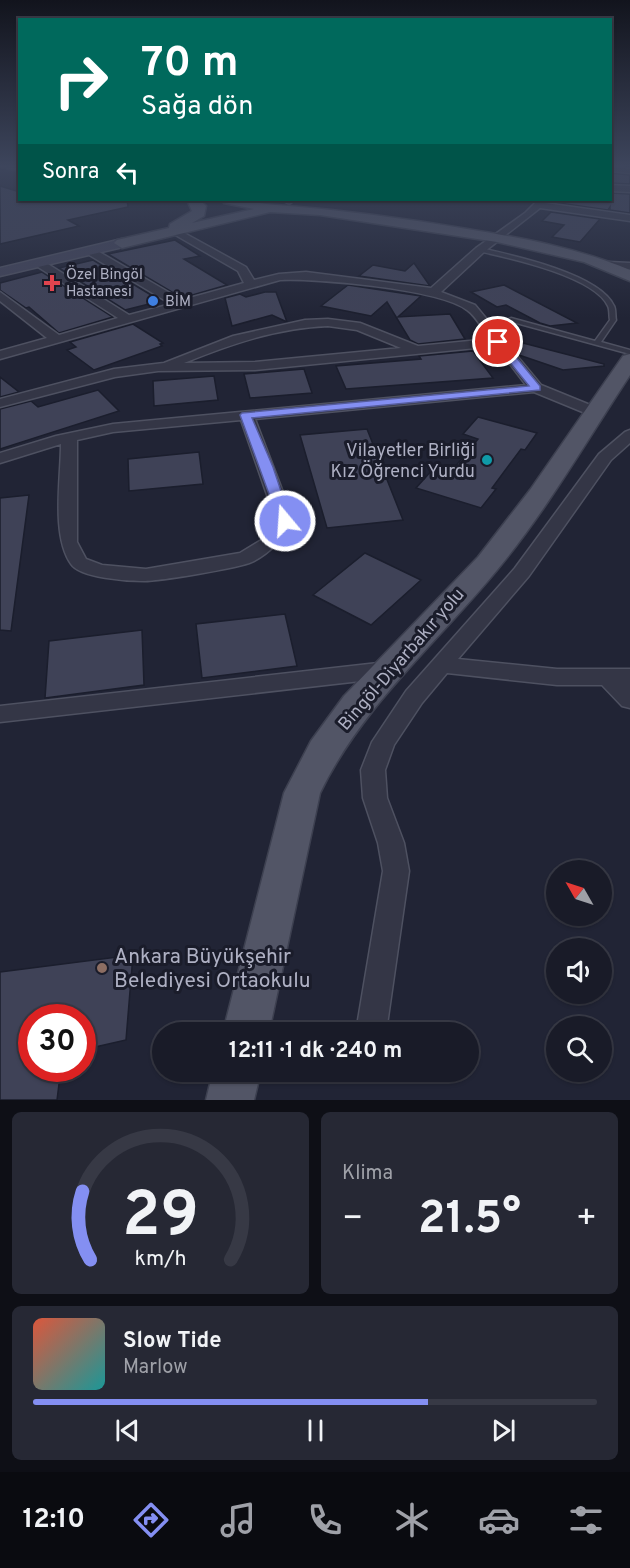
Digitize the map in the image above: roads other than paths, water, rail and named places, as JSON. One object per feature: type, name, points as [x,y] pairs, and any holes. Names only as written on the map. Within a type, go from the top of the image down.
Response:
[{"type":"main road","points":[[122,243],[172,228],[196,215]]},
{"type":"main road","points":[[122,243],[206,220],[213,215]]},
{"type":"main road","points":[[122,243],[245,215]]},
{"type":"main road","points":[[354,215],[390,220]]},
{"type":"main road","points":[[366,215],[559,251],[609,265],[630,276]]},
{"type":"main road","name":"Bingöl-Diyarbakır yolu","points":[[248,1022],[302,793],[323,751],[356,705],[488,563],[539,495],[630,360]]},
{"type":"main road","points":[[230,1100],[234,1082]]},
{"type":"street","points":[[433,293],[480,250],[524,215]]},
{"type":"street","points":[[615,215],[630,218]]},
{"type":"street","points":[[175,231],[242,269],[248,275],[250,286]]},
{"type":"street","points":[[0,272],[122,243]]},
{"type":"street","points":[[90,251],[180,304]]},
{"type":"street","points":[[39,263],[127,320]]},
{"type":"street","points":[[609,265],[630,266]]},
{"type":"street","points":[[0,356],[279,277],[306,275],[433,293],[471,306],[537,388],[595,412]]},
{"type":"street","points":[[0,295],[58,340]]},
{"type":"street","points":[[158,367],[256,332],[311,321],[355,326],[419,351]]},
{"type":"street","points":[[0,403],[114,373],[158,367],[255,366],[498,342]]},
{"type":"street","points":[[0,459],[69,438],[113,428],[537,388]]},
{"type":"street","points":[[69,438],[68,542],[79,563],[99,571],[146,575],[245,558],[268,543],[285,521],[246,415]]},
{"type":"street","points":[[373,1022],[396,871],[391,843],[375,798],[373,770],[383,742],[414,697],[522,572],[605,457],[630,435]]},
{"type":"street","points":[[441,665],[557,677],[630,677]]},
{"type":"street","points":[[0,714],[387,670]]},
{"type":"street","points":[[607,677],[630,700]]},
{"type":"lane","points":[[480,250],[528,260],[595,290],[611,306],[613,320],[597,343]]},
{"type":"lane","points":[[511,320],[630,352]]},
{"type":"place","name":"Özel Bingöl Hastanesi","points":[[52,283]]},
{"type":"place","name":"BİM","points":[[153,301]]},
{"type":"place","name":"Vilayetler Birliği Kız Öğrenci Yurdu","points":[[487,460]]},
{"type":"place","name":"Ankara Büyükşehir Belediyesi Ortaokulu","points":[[102,968]]}]
